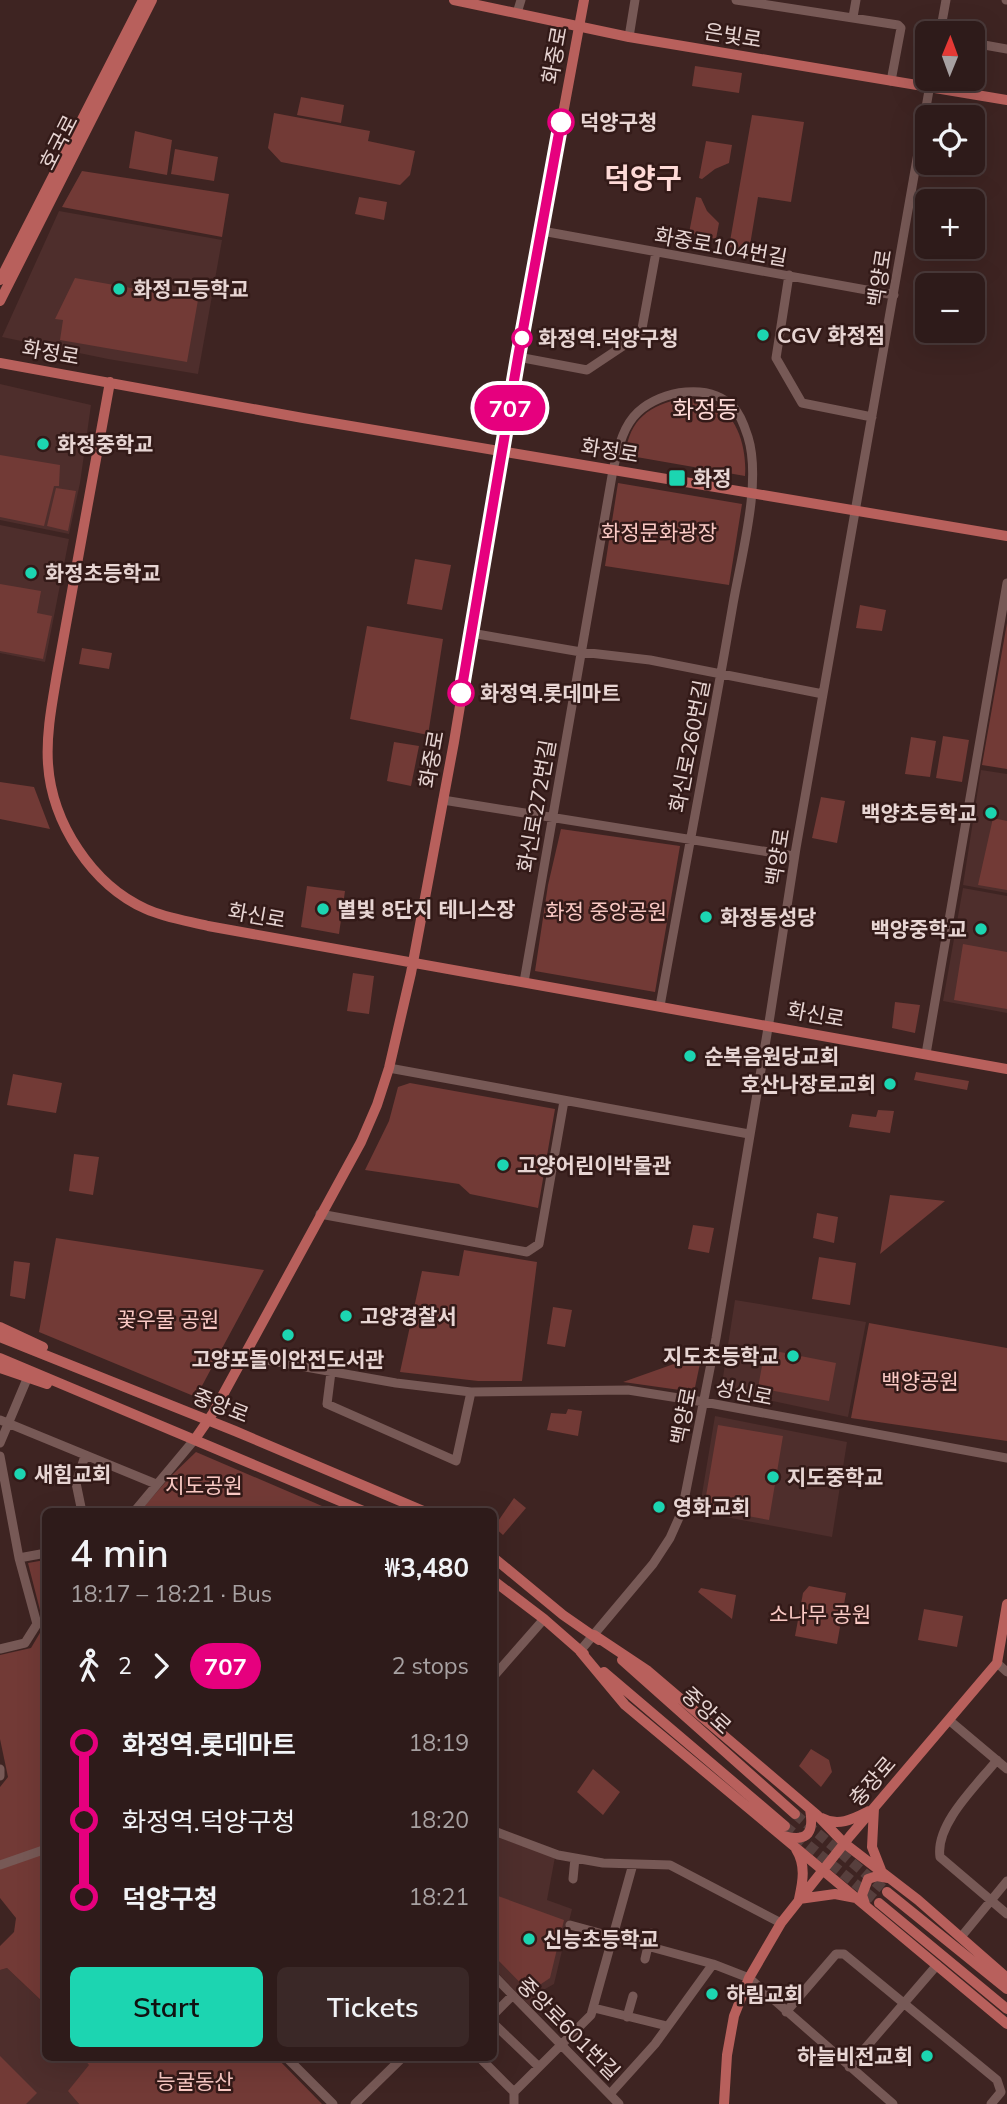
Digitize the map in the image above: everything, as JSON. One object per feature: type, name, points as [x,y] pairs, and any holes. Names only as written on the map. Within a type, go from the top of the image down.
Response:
[{"type":"main road","name":"호국로","points":[[0,280],[142,0]]},
{"type":"main road","name":"호국로","points":[[0,302],[152,0]]},
{"type":"main road","name":"은빛로","points":[[454,0],[629,37],[891,81],[915,82]]},
{"type":"main road","name":"화중로","points":[[195,1439],[361,1142],[389,1068],[413,962],[443,800],[518,357],[584,0]]},
{"type":"main road","name":"은빛로","points":[[966,91],[1007,100]]},
{"type":"main road","name":"화정로","points":[[0,363],[303,418],[1007,536]]},
{"type":"main road","name":"화신로","points":[[110,382],[49,721],[48,767],[57,806],[69,835],[86,861],[108,883],[145,909],[208,926],[1007,1069]]},
{"type":"main road","points":[[0,1327],[117,1384]]},
{"type":"main road","name":"중앙로","points":[[0,1337],[416,1508]]},
{"type":"main road","name":"중앙로","points":[[0,1359],[357,1508]]},
{"type":"main road","points":[[0,1368],[27,1379],[90,1395]]},
{"type":"main road","name":"중앙로","points":[[497,1560],[564,1615],[594,1635],[795,1814]]},
{"type":"main road","points":[[497,1583],[580,1651],[625,1705],[794,1839],[804,1837],[810,1832],[813,1812]]},
{"type":"main road","name":"충장로","points":[[724,2104],[727,2055],[734,2016],[749,1978],[780,1923],[996,1663],[1007,1604]]},
{"type":"main road","points":[[594,1635],[648,1671],[813,1812],[844,1843],[961,1937],[1007,1978]]},
{"type":"main road","points":[[813,1812],[828,1822],[837,1822],[849,1821],[874,1808]]},
{"type":"main road","points":[[874,1808],[872,1847],[886,1876]]},
{"type":"main road","points":[[783,1831],[793,1844],[803,1866],[803,1884],[799,1899],[835,1894],[862,1901]]},
{"type":"main road","points":[[793,1844],[1007,2024]]},
{"type":"main road","points":[[862,1901],[868,1880],[886,1876]]},
{"type":"main road","points":[[887,1892],[1007,1989]]},
{"type":"main road","points":[[879,1903],[1007,2009]]},
{"type":"street","points":[[517,13],[521,0]]},
{"type":"street","points":[[629,37],[635,0]]},
{"type":"street","points":[[736,0],[898,25],[901,28],[891,81]]},
{"type":"street","points":[[853,17],[856,0]]},
{"type":"street","points":[[942,21],[946,0]]},
{"type":"street","points":[[985,45],[1007,49]]},
{"type":"street","name":"백양로","points":[[580,1651],[653,1564],[670,1538],[682,1511],[704,1402],[769,1025],[794,856],[929,91]]},
{"type":"street","name":"화중로104번길","points":[[542,231],[894,295]]},
{"type":"street","points":[[518,357],[587,370],[641,334],[656,252]]},
{"type":"street","points":[[789,275],[776,358],[802,403],[872,416]]},
{"type":"street","name":"화신로260번길","points":[[613,470],[628,425],[637,413],[670,394],[682,392],[713,395],[734,408],[745,428],[752,453],[751,493],[660,1006]]},
{"type":"street","name":"화신로272번길","points":[[524,982],[613,470]]},
{"type":"street","points":[[926,1054],[1007,583]]},
{"type":"street","points":[[471,633],[721,672],[823,694]]},
{"type":"street","points":[[443,800],[794,856]]},
{"type":"street","points":[[389,1068],[749,1134]]},
{"type":"street","points":[[320,1214],[527,1252],[539,1244],[564,1101]]},
{"type":"street","name":"성신로","points":[[243,1356],[471,1392],[628,1390],[1007,1458]]},
{"type":"street","points":[[331,1372],[327,1404],[456,1461],[471,1392]]},
{"type":"street","points":[[0,1443],[4,1422],[27,1379]]},
{"type":"street","points":[[4,1422],[156,1484]]},
{"type":"street","points":[[137,1508],[195,1439]]},
{"type":"street","points":[[0,1456],[4,1508],[37,1624],[25,1643],[0,1649]]},
{"type":"street","points":[[81,1508],[76,1483],[85,1456]]},
{"type":"street","points":[[19,1558],[42,1554]]},
{"type":"street","points":[[497,1673],[544,1619]]},
{"type":"street","points":[[996,1663],[1007,1672]]},
{"type":"street","points":[[950,1721],[1007,1769]]},
{"type":"street","points":[[997,1760],[945,1825],[939,1849],[940,1857],[1007,1914]]},
{"type":"street","points":[[0,1769],[0,1776]]},
{"type":"street","points":[[497,1832],[558,1855],[603,1863],[670,1865],[780,1923]]},
{"type":"street","points":[[0,1865],[42,1850]]},
{"type":"street","points":[[573,1879],[575,1858]]},
{"type":"street","points":[[514,2092],[591,2015],[633,1864]]},
{"type":"street","points":[[961,1937],[1007,1881]]},
{"type":"street","points":[[570,1926],[713,1964],[749,1978],[893,2104]]},
{"type":"street","points":[[645,1959],[651,1933]]},
{"type":"street","points":[[786,2012],[836,1954],[844,1954],[997,2080],[1001,2092],[991,2104]]},
{"type":"street","points":[[610,2094],[667,2026],[713,1964]]},
{"type":"street","points":[[849,2067],[937,1965]]},
{"type":"street","name":"중앙로601번길","points":[[497,1979],[619,2104]]},
{"type":"street","points":[[497,2011],[512,1996]]},
{"type":"street","points":[[627,2017],[633,1996]]},
{"type":"street","points":[[594,2008],[667,2026]]},
{"type":"street","points":[[497,2027],[539,2067]]},
{"type":"street","points":[[290,2061],[332,2104]]},
{"type":"street","points":[[355,2104],[399,2061]]},
{"type":"street","points":[[483,2061],[514,2092],[514,2104]]},
{"type":"shaded area","name":"화정고등학교","points":[[59,211],[222,240],[198,374],[2,337]]},
{"type":"shaded area","name":"화정중학교","points":[[0,384],[91,405],[80,483],[69,534],[0,520]]},
{"type":"shaded area","name":"화정초등학교","points":[[0,525],[69,539],[45,662],[0,653]]},
{"type":"shaded area","name":"백양초등학교","points":[[981,770],[1007,774],[1007,893],[963,885]]},
{"type":"shaded area","name":"백양중학교","points":[[963,888],[1007,896],[1007,1013],[943,1001]]},
{"type":"shaded area","name":"지도초등학교","points":[[735,1300],[866,1322],[848,1417],[721,1390]]},
{"type":"shaded area","name":"지도중학교","points":[[715,1416],[847,1442],[832,1537],[699,1512]]},
{"type":"shaded area","name":"신능초등학교","points":[[497,1837],[555,1857],[547,1900],[572,1909],[554,1984],[545,1989],[540,2003],[530,2006],[497,1972]]},
{"type":"shaded area","points":[[7,1968],[42,2001],[42,2061],[86,2061],[90,2065],[69,2091],[79,2104],[0,2104],[0,1970]]},
{"type":"green space","points":[[695,66],[742,73],[739,93],[692,86]]},
{"type":"green space","points":[[301,97],[344,105],[341,123],[297,115]]},
{"type":"green space","points":[[274,113],[370,131],[368,141],[415,151],[410,175],[400,185],[281,162],[268,148]]},
{"type":"green space","points":[[752,115],[804,122],[791,202],[758,197],[749,251],[729,247]]},
{"type":"green space","points":[[135,131],[172,140],[167,175],[129,168]]},
{"type":"green space","points":[[706,141],[732,145],[729,163],[702,179],[699,178]]},
{"type":"green space","points":[[175,149],[218,157],[214,181],[171,174]]},
{"type":"green space","points":[[82,171],[229,194],[222,237],[62,207]]},
{"type":"green space","points":[[359,197],[387,202],[384,220],[355,214]]},
{"type":"green space","points":[[696,197],[701,198],[707,211],[719,223],[716,239],[689,233]]},
{"type":"green space","points":[[75,278],[198,300],[187,362],[60,340],[63,320],[55,319]]},
{"type":"green space","name":"화정문화광장","points":[[683,398],[708,402],[728,415],[742,444],[745,476],[625,455],[631,432],[643,416],[660,405]]},
{"type":"green space","points":[[0,455],[60,465],[59,486],[54,486],[44,526],[0,517]]},
{"type":"green space","name":"화정문화광장","points":[[618,483],[742,504],[729,585],[605,566]]},
{"type":"green space","points":[[56,488],[76,491],[68,531],[47,526]]},
{"type":"green space","points":[[415,559],[451,565],[442,610],[407,604]]},
{"type":"green space","points":[[0,584],[41,591],[37,613],[52,616],[43,659],[0,651]]},
{"type":"green space","points":[[860,605],[886,610],[882,631],[856,628]]},
{"type":"green space","points":[[1007,623],[1007,769],[982,765]]},
{"type":"green space","points":[[367,626],[443,639],[428,735],[350,719]]},
{"type":"green space","points":[[82,648],[112,653],[109,669],[79,664]]},
{"type":"green space","points":[[943,736],[969,740],[962,782],[936,778]]},
{"type":"green space","points":[[911,737],[936,741],[930,777],[905,774]]},
{"type":"green space","points":[[394,742],[419,746],[411,786],[387,781]]},
{"type":"green space","points":[[0,782],[34,787],[50,829],[0,819]]},
{"type":"green space","points":[[821,797],[845,801],[837,843],[812,838]]},
{"type":"green space","points":[[993,818],[1007,821],[1007,890],[978,885]]},
{"type":"green space","name":"화정 중앙공원","points":[[561,829],[680,846],[655,992],[535,971],[548,885]]},
{"type":"green space","name":"별빛 8단지 테니스장","points":[[307,886],[345,891],[339,934],[301,927]]},
{"type":"green space","points":[[963,944],[1007,952],[1007,1009],[954,1000]]},
{"type":"green space","points":[[353,973],[374,976],[369,1014],[347,1011]]},
{"type":"green space","points":[[895,1002],[920,1005],[915,1033],[892,1028]]},
{"type":"green space","points":[[916,1072],[969,1081],[967,1090],[914,1080]]},
{"type":"green space","points":[[13,1074],[62,1083],[56,1113],[7,1105]]},
{"type":"green space","points":[[410,1083],[555,1109],[538,1208],[470,1194],[459,1184],[365,1170],[389,1121],[398,1087]]},
{"type":"green space","points":[[878,1110],[894,1111],[890,1133],[849,1127],[852,1114],[876,1117]]},
{"type":"green space","points":[[74,1154],[99,1157],[93,1195],[69,1191]]},
{"type":"green space","points":[[890,1195],[945,1201],[880,1254]]},
{"type":"green space","points":[[817,1213],[838,1217],[834,1243],[813,1238]]},
{"type":"green space","points":[[693,1225],[714,1228],[709,1253],[688,1249]]},
{"type":"green space","name":"꽃우물 공원","points":[[56,1238],[264,1270],[196,1397],[39,1332]]},
{"type":"green space","points":[[464,1250],[537,1262],[522,1381],[478,1381],[400,1372],[422,1271],[459,1276]]},
{"type":"green space","points":[[819,1257],[856,1263],[850,1305],[812,1299]]},
{"type":"green space","points":[[14,1261],[30,1263],[25,1299],[10,1296]]},
{"type":"green space","points":[[553,1307],[572,1310],[565,1347],[547,1344]]},
{"type":"green space","name":"백양공원","points":[[869,1323],[1007,1348],[1007,1441],[851,1418]]},
{"type":"green space","points":[[765,1349],[836,1363],[829,1401],[758,1388]]},
{"type":"green space","points":[[702,1354],[694,1392],[623,1382]]},
{"type":"green space","points":[[568,1409],[582,1411],[578,1436],[547,1430],[551,1413],[566,1414]]},
{"type":"green space","points":[[718,1425],[783,1436],[769,1520],[704,1508]]},
{"type":"green space","name":"지도공원","points":[[196,1452],[327,1508],[143,1508]]},
{"type":"green space","points":[[514,1498],[526,1508],[503,1535],[497,1530],[497,1523]]},
{"type":"green space","points":[[42,1561],[42,1618],[28,1563]]},
{"type":"green space","name":"소나무 공원","points":[[809,1586],[846,1593],[837,1644],[795,1636],[803,1593]]},
{"type":"green space","points":[[701,1588],[736,1595],[732,1619],[698,1592]]},
{"type":"green space","points":[[924,1609],[963,1616],[957,1647],[918,1640]]},
{"type":"green space","points":[[42,1629],[42,2001],[7,1968],[0,1970],[0,1946],[14,1932],[16,1918],[0,1898],[0,1787],[8,1777],[0,1739],[0,1655],[31,1648]]},
{"type":"green space","points":[[811,1749],[829,1760],[832,1772],[821,1787],[799,1766]]},
{"type":"green space","points":[[593,1769],[620,1792],[603,1815],[577,1792]]},
{"type":"green space","points":[[498,1896],[564,1920],[550,1978],[541,1984],[537,2000],[497,1959]]},
{"type":"green space","points":[[0,2056],[37,2093],[26,2104],[0,2104]]},
{"type":"green space","name":"능굴동산","points":[[86,2061],[280,2061],[322,2104],[79,2104],[68,2091],[89,2065]]},
{"type":"tunnel","points":[[795,1814],[887,1892]]},
{"type":"tunnel","points":[[785,1826],[879,1903]]},
{"type":"bus line","name":"707","points":[[461,693],[561,122]]},
{"type":"place","name":"덕양구청","points":[[561,122]]},
{"type":"place","name":"화정고등학교","points":[[119,289]]},
{"type":"place","name":"CGV 화정점","points":[[763,335]]},
{"type":"place","name":"화정역.덕양구청","points":[[522,338]]},
{"type":"place","name":"화정중학교","points":[[43,444]]},
{"type":"place","name":"화정","points":[[677,478]]},
{"type":"place","name":"화정초등학교","points":[[31,573]]},
{"type":"place","name":"화정역.롯데마트","points":[[461,693]]},
{"type":"place","name":"백양초등학교","points":[[991,813]]},
{"type":"place","name":"별빛 8단지 테니스장","points":[[323,909]]},
{"type":"place","name":"화정동성당","points":[[706,917]]},
{"type":"place","name":"백양중학교","points":[[981,929]]},
{"type":"place","name":"순복음원당교회","points":[[690,1056]]},
{"type":"place","name":"호산나장로교회","points":[[890,1084]]},
{"type":"place","name":"고양어린이박물관","points":[[503,1165]]},
{"type":"place","name":"고양경찰서","points":[[346,1316]]},
{"type":"place","name":"고양포돌이안전도서관","points":[[288,1335]]},
{"type":"place","name":"지도초등학교","points":[[793,1356]]},
{"type":"place","name":"새힘교회","points":[[20,1474]]},
{"type":"place","name":"지도중학교","points":[[773,1477]]},
{"type":"place","name":"영화교회","points":[[659,1507]]},
{"type":"place","name":"신능초등학교","points":[[529,1939]]},
{"type":"place","name":"하림교회","points":[[712,1994]]},
{"type":"place","name":"하늘비전교회","points":[[927,2056]]},
{"type":"district","name":"덕양구","points":[[643,177]]},
{"type":"district","name":"화정동","points":[[705,409]]}]
